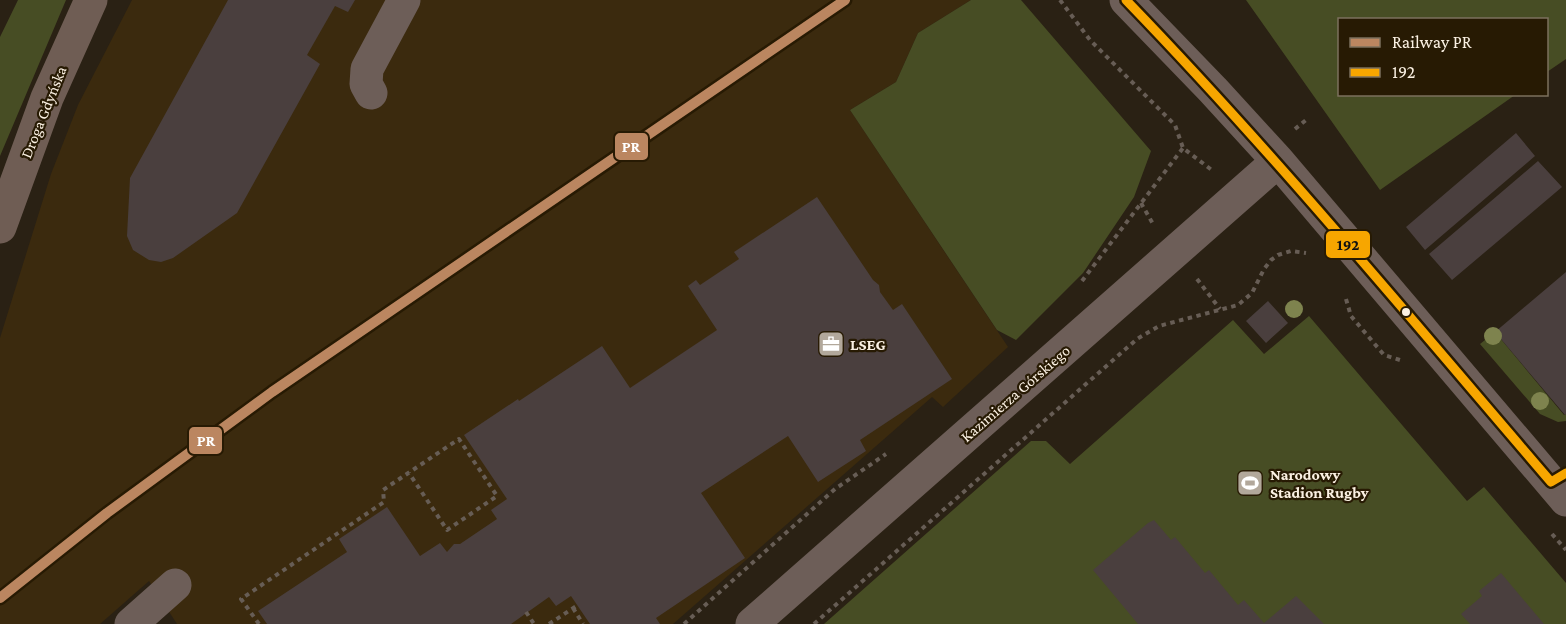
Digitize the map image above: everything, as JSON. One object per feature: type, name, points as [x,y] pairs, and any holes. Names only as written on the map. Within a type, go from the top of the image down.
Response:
[{"type":"main road","name":"Droga Gdyńska","points":[[0,227],[47,98],[91,0]]},
{"type":"street","points":[[371,93],[366,84],[367,69],[404,0]]},
{"type":"street","points":[[1126,0],[1278,161],[1561,485]]},
{"type":"street","name":"Kazimierza Górskiego","points":[[752,624],[1278,161]]},
{"type":"street","points":[[130,624],[175,585]]},
{"type":"path","points":[[1060,0],[1090,40],[1175,125],[1183,148],[1220,177]]},
{"type":"path","points":[[1077,287],[1183,148]]},
{"type":"path","points":[[814,624],[1137,339],[1159,326],[1238,305],[1252,293],[1271,260],[1291,251]]},
{"type":"path","points":[[1192,272],[1220,309]]},
{"type":"path","points":[[259,624],[241,598],[384,502],[383,490],[459,439],[497,496],[447,530],[409,473]]},
{"type":"path","points":[[684,624],[835,489],[890,451]]},
{"type":"path","points":[[549,624],[578,605]]},
{"type":"path","points":[[573,608],[584,624]]},
{"type":"path","points":[[526,612],[534,624]]},
{"type":"shaded area","points":[[132,0],[971,0],[918,33],[896,82],[850,110],[1008,347],[943,407],[932,397],[673,624],[177,624],[149,581],[100,624],[0,624],[0,338],[51,174],[78,105]]},
{"type":"green space","points":[[18,0],[66,0],[0,156],[0,37]]},
{"type":"green space","points":[[971,0],[1021,0],[1151,151],[1134,197],[1083,273],[1016,340],[997,330],[850,110],[896,82],[918,33]]},
{"type":"green space","points":[[1246,0],[1566,0],[1566,59],[1548,71],[1548,18],[1338,18],[1338,96],[1514,96],[1380,190]]},
{"type":"green space","name":"Narodowy Stadion Rugby","points":[[1309,316],[1467,501],[1484,487],[1566,583],[1566,624],[824,624],[1031,441],[1046,441],[1070,464],[1233,320],[1264,354]]},
{"type":"green space","points":[[1495,332],[1564,415],[1566,414],[1566,421],[1558,422],[1540,414],[1480,344]]},
{"type":"building","points":[[228,0],[355,0],[348,12],[335,6],[307,55],[320,64],[237,213],[173,258],[161,262],[149,260],[133,250],[127,236],[130,178]]},
{"type":"building","points":[[1516,133],[1535,156],[1425,250],[1406,227]]},
{"type":"building","points":[[1538,161],[1562,187],[1452,280],[1429,254]]},
{"type":"building","points":[[817,197],[873,280],[879,285],[880,292],[893,310],[902,304],[952,379],[860,440],[866,451],[818,482],[788,436],[701,493],[745,558],[656,618],[660,624],[590,624],[571,596],[556,606],[549,597],[511,624],[267,624],[258,611],[347,552],[339,539],[387,507],[420,556],[440,543],[447,552],[454,544],[460,544],[497,519],[491,510],[507,499],[464,435],[602,346],[630,388],[717,330],[688,286],[696,280],[700,285],[739,259],[734,252]]},
{"type":"building","points":[[1566,272],[1566,414],[1565,415],[1495,332]]},
{"type":"building","points":[[1268,301],[1288,323],[1266,343],[1246,321]]},
{"type":"building","points":[[1154,520],[1171,540],[1175,537],[1205,573],[1209,570],[1238,605],[1244,600],[1264,623],[1296,596],[1324,624],[1138,624],[1093,570]]},
{"type":"building","points":[[1501,573],[1544,624],[1470,624],[1461,614],[1482,596],[1479,591]]},
{"type":"rail line","name":"PR","points":[[0,598],[107,513],[272,392],[845,0]]},
{"type":"transit line","name":"192","points":[[1126,0],[1289,177],[1551,482],[1566,473]]},
{"type":"place","name":"LSEG","points":[[831,344]]},
{"type":"place","name":"Narodowy Stadion Rugby","points":[[1250,483]]}]
